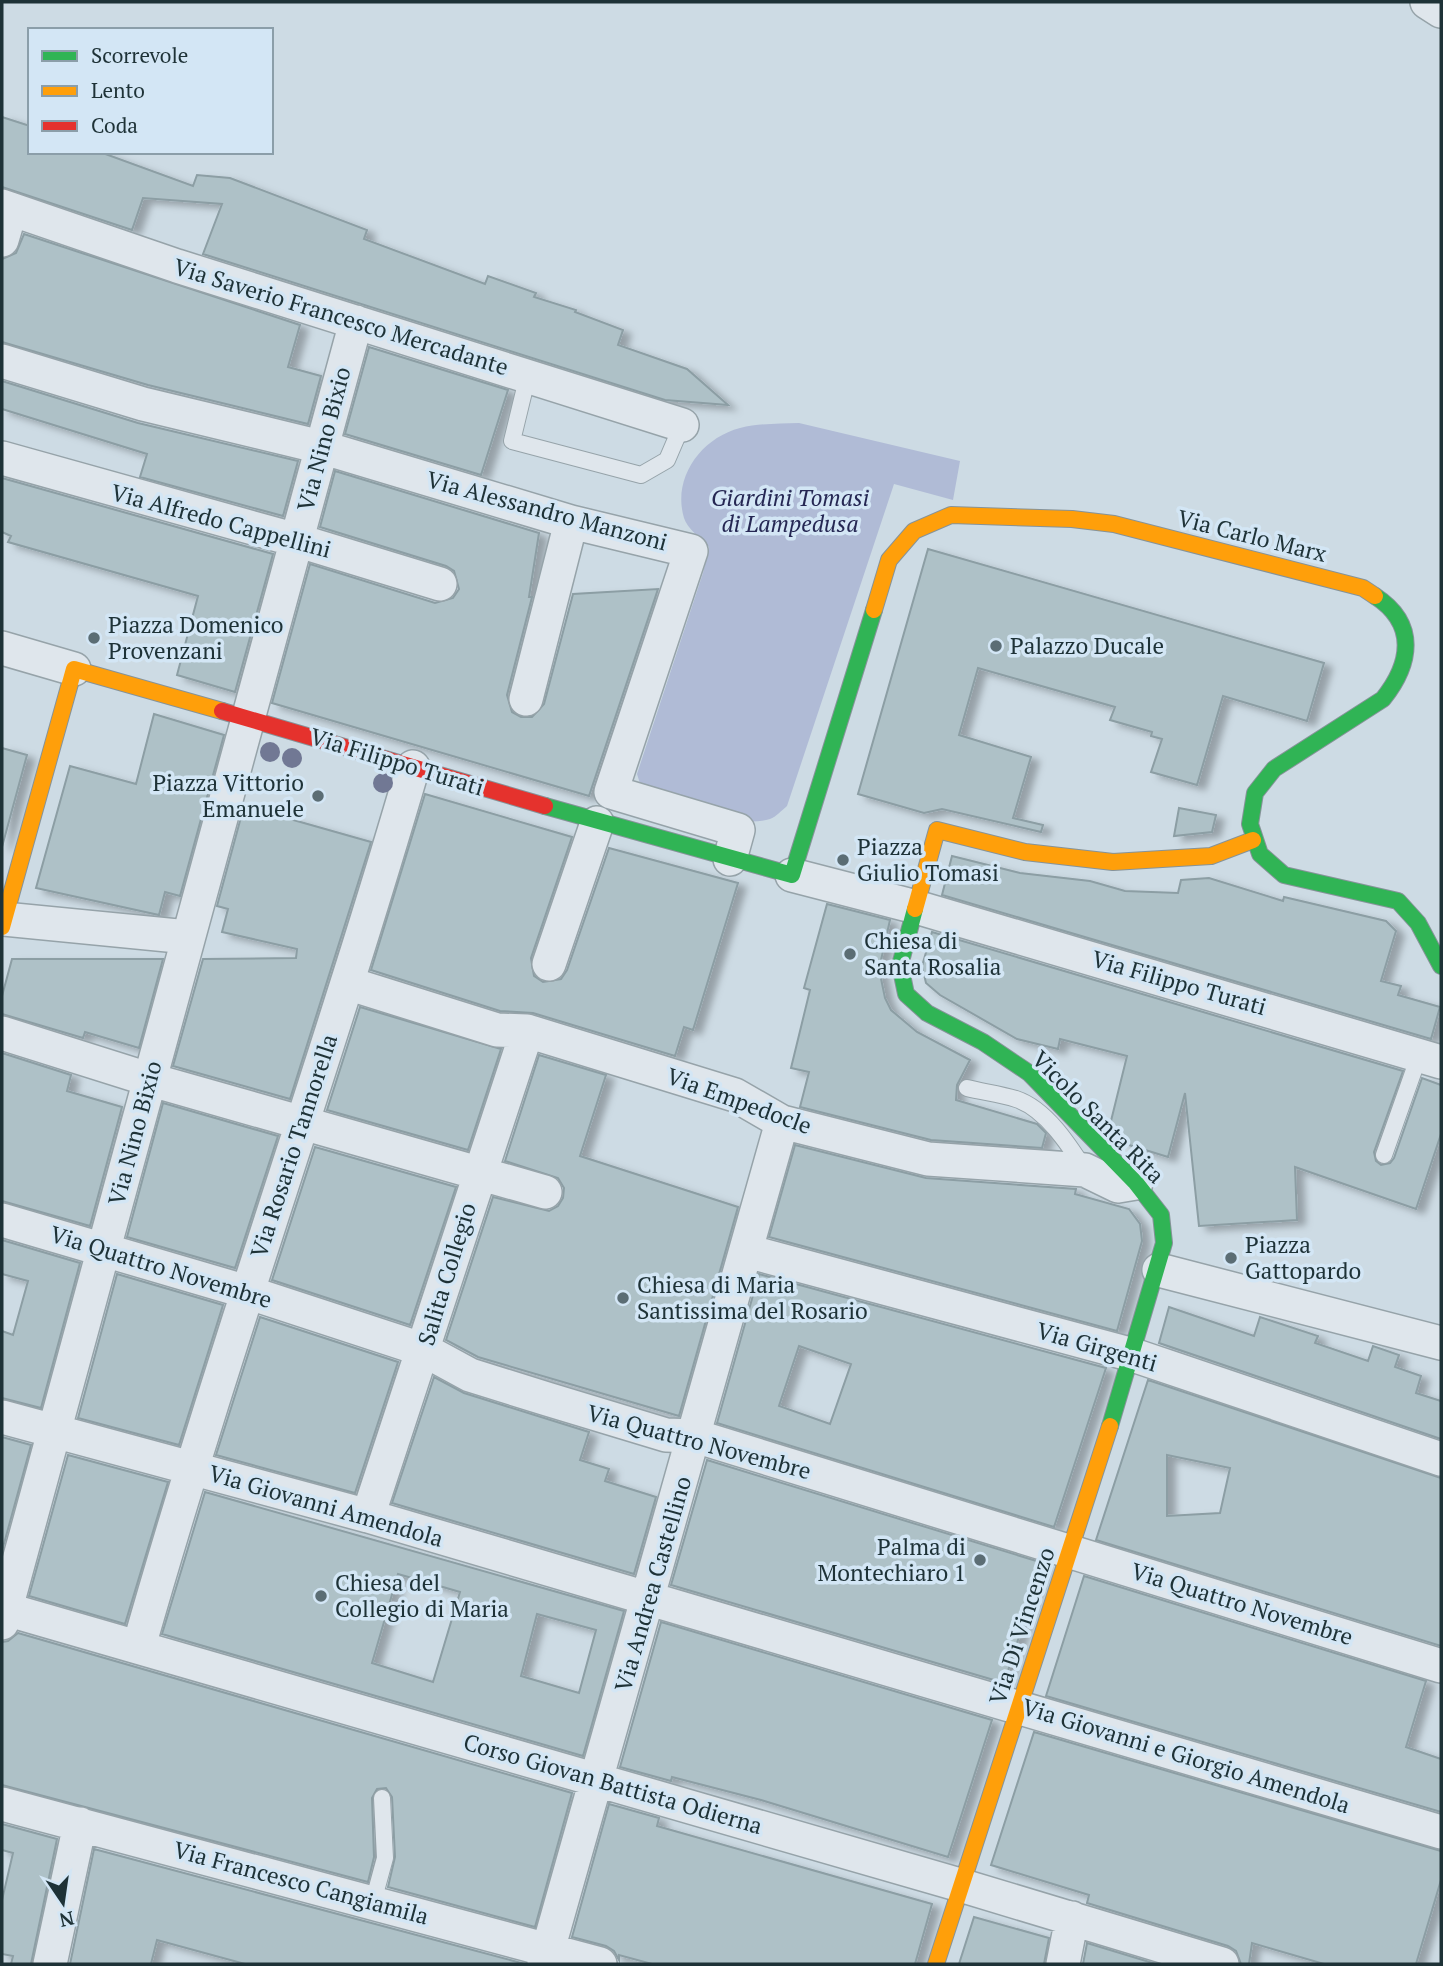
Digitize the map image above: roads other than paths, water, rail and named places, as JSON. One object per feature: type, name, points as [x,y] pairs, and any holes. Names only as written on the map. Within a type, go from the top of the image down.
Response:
[{"type":"main road","name":"Via Carlo Marx","points":[[792,875],[889,560],[914,531],[951,515],[1072,519],[1114,524],[1363,587],[1392,607],[1406,638],[1403,672],[1395,687],[1383,699],[1274,769],[1263,780],[1251,808],[1254,839]]},
{"type":"main road","name":"Via Filippo Turati","points":[[74,669],[249,718],[597,823],[792,875]]},
{"type":"main road","points":[[3,923],[74,669]]},
{"type":"main road","points":[[916,907],[937,830],[1025,852],[1113,862],[1211,856],[1254,839],[1266,860],[1284,875],[1398,901],[1419,923],[1441,966]]},
{"type":"main road","name":"Vicolo Santa Rita","points":[[916,907],[900,975],[906,994],[927,1013],[983,1042],[1029,1073],[1136,1183],[1161,1215]]},
{"type":"main road","name":"Via Di Vincenzo","points":[[936,1964],[1150,1301],[1164,1244],[1161,1215]]},
{"type":"street","points":[[1427,2],[1441,11]]},
{"type":"street","name":"Via Saverio Francesco Mercadante","points":[[5,218],[177,267],[682,425]]},
{"type":"street","name":"Via Nino Bixio","points":[[3,1613],[55,1432],[148,1079],[356,322]]},
{"type":"street","name":"Via Alessandro Manzoni","points":[[2,361],[143,404],[321,447],[571,523],[691,551],[611,792],[738,830],[730,859]]},
{"type":"street","name":"Via Alfredo Cappellini","points":[[2,458],[296,540],[440,584]]},
{"type":"street","points":[[526,699],[571,523]]},
{"type":"street","name":"Via Filippo Turati","points":[[2,648],[74,669]]},
{"type":"street","name":"Via Rosario Tannorella","points":[[139,1646],[190,1468],[303,1122],[390,846],[412,767]]},
{"type":"street","points":[[549,964],[597,823]]},
{"type":"street","name":"Via Filippo Turati","points":[[792,875],[916,907],[1431,1057]]},
{"type":"street","points":[[3,923],[188,937]]},
{"type":"street","name":"Via Empedocle","points":[[347,983],[497,1030],[527,1031],[735,1095],[782,1122],[928,1159],[1085,1170],[1118,1186],[1136,1183]]},
{"type":"street","name":"Salita Collegio","points":[[368,1516],[527,1031]]},
{"type":"street","points":[[2,1033],[148,1079],[545,1192]]},
{"type":"street","name":"Via Andrea Castellino","points":[[546,1957],[782,1122]]},
{"type":"street","name":"Via Quattro Novembre","points":[[2,1220],[247,1292],[424,1350],[470,1376],[666,1435],[695,1436],[1441,1665]]},
{"type":"street","name":"Via Girgenti","points":[[747,1251],[1133,1355],[1441,1459]]},
{"type":"street","points":[[1159,1270],[1441,1343]]},
{"type":"street","name":"Via Giovanni Amendola","points":[[2,1417],[368,1516],[649,1598]]},
{"type":"street","name":"Via Giovanni e Giorgio Amendola","points":[[649,1598],[1441,1832]]},
{"type":"street","name":"Corso Giovan Battista Odierna","points":[[3,1613],[139,1646],[1222,1964]]},
{"type":"street","name":"Via Francesco Cangiamila","points":[[2,1804],[373,1902],[546,1957],[600,1964]]},
{"type":"street","points":[[50,1964],[80,1824]]},
{"type":"street","points":[[1063,1964],[1072,1918]]},
{"type":"lane","points":[[528,375],[512,441],[641,475],[667,460],[682,425]]},
{"type":"lane","points":[[1384,1155],[1431,1057]]},
{"type":"lane","points":[[967,1088],[1019,1100],[1044,1118],[1070,1146],[1085,1170]]},
{"type":"lane","points":[[373,1902],[385,1858],[382,1798]]},
{"type":"place","name":"Piazza Domenico Provenzani","points":[[94,638]]},
{"type":"place","name":"Palazzo Ducale","points":[[996,646]]},
{"type":"place","name":"Piazza Vittorio Emanuele","points":[[318,796]]},
{"type":"place","name":"Piazza Giulio Tomasi","points":[[843,860]]},
{"type":"place","name":"Chiesa di Santa Rosalia","points":[[850,954]]},
{"type":"place","name":"Piazza Gattopardo","points":[[1231,1258]]},
{"type":"place","name":"Chiesa di Maria Santissima del Rosario","points":[[623,1298]]},
{"type":"place","name":"Palma di Montechiaro 1","points":[[980,1560]]},
{"type":"place","name":"Chiesa del Collegio di Maria","points":[[321,1596]]},
{"type":"park label","name":"Giardini Tomasi di Lampedusa","points":[[790,511]]}]
